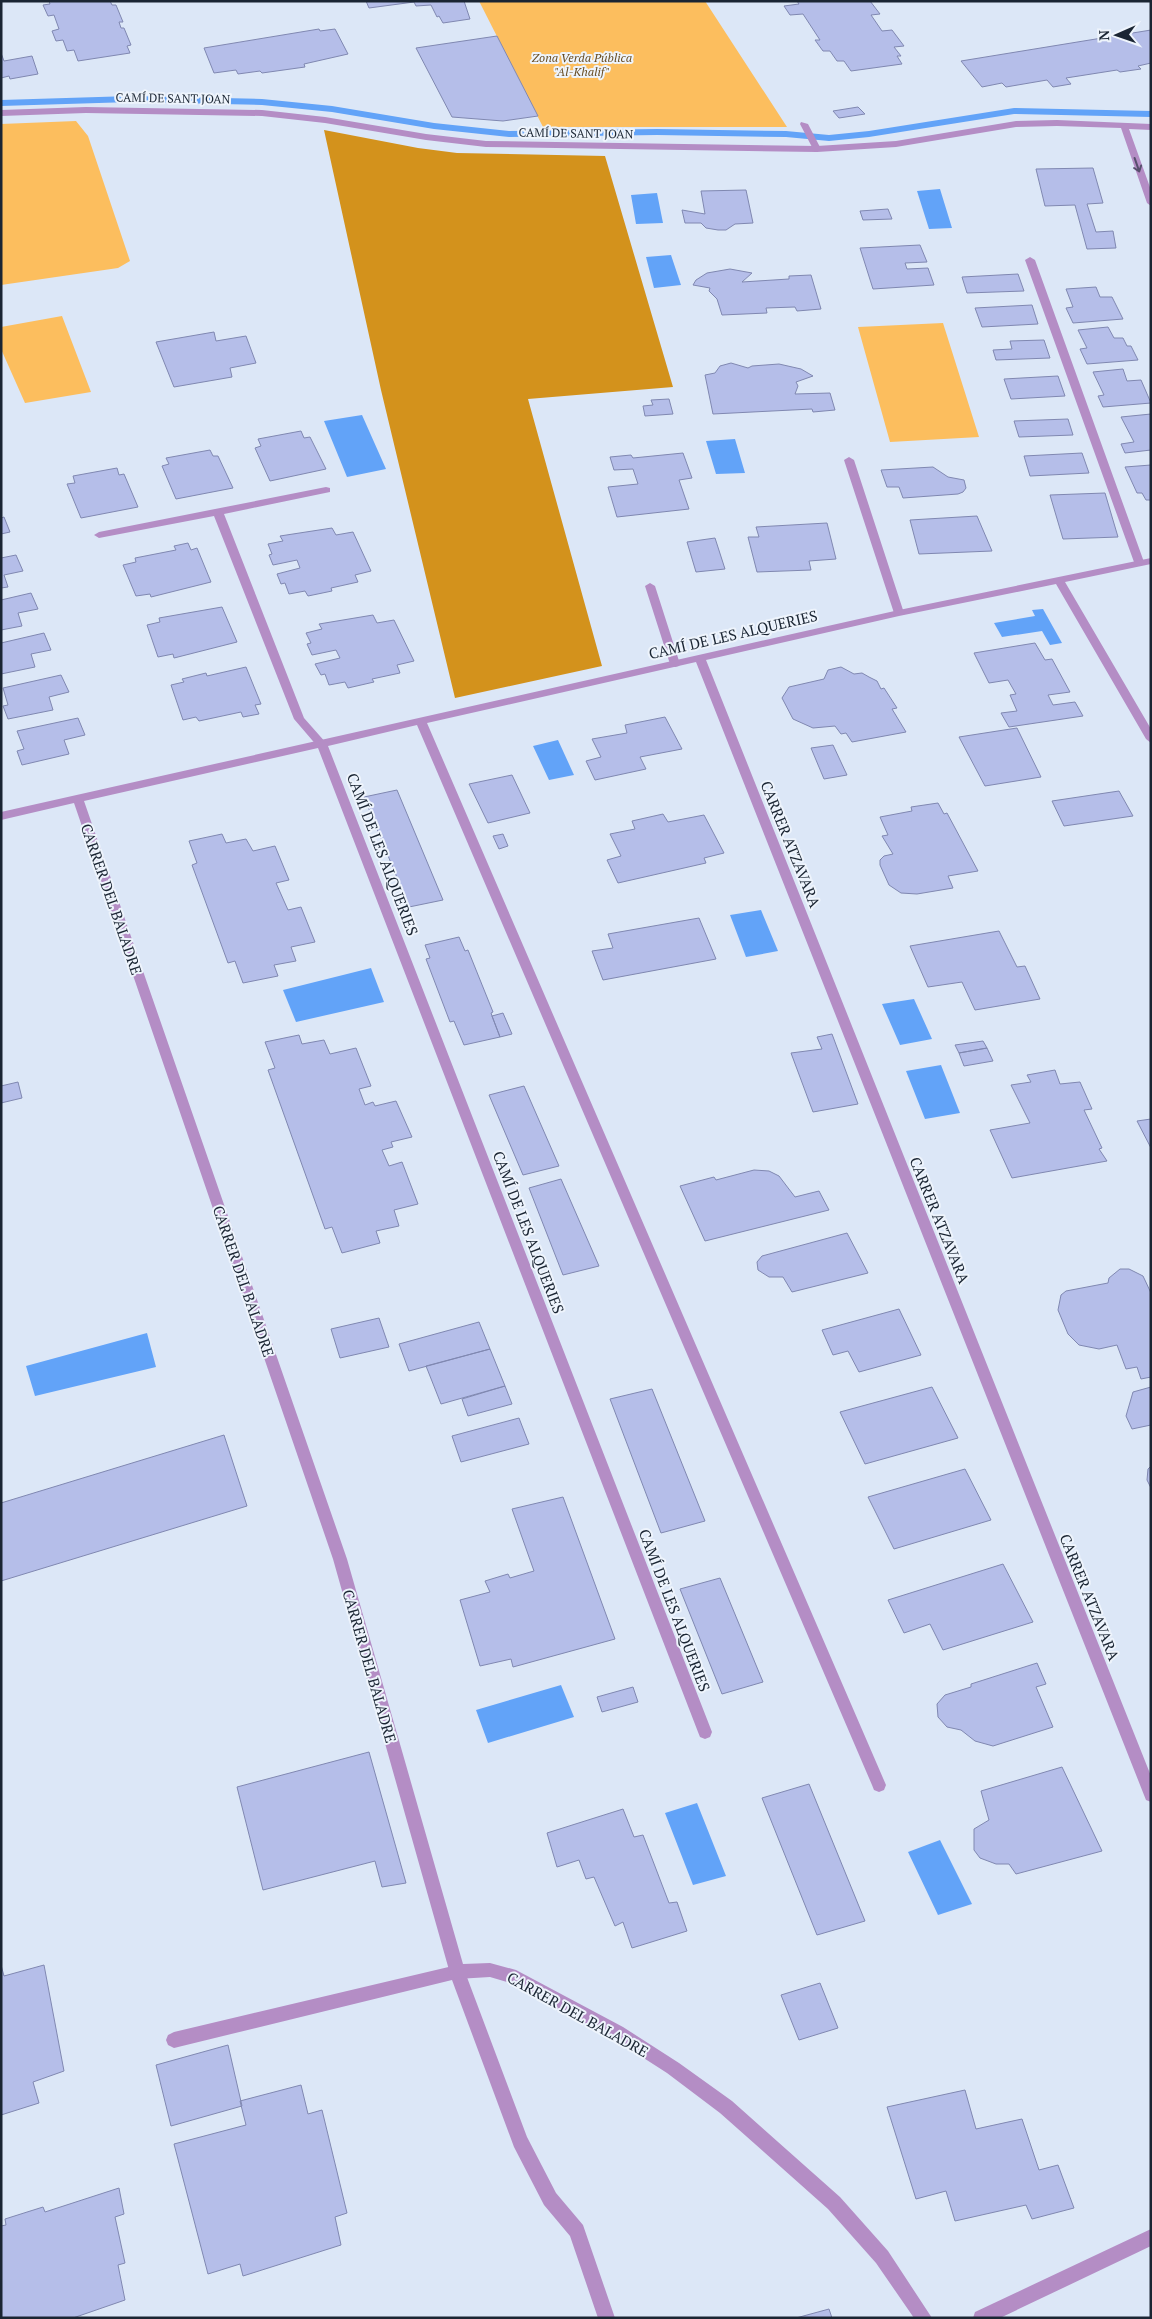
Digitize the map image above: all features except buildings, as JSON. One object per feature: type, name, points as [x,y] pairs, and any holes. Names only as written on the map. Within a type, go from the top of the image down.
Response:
[{"type":"street","name":"CAMÍ DE SANT JOAN","points":[[1,113],[86,110],[262,113],[325,120],[457,142],[486,144],[817,149],[896,144],[1016,124],[1057,123],[1151,127]]},
{"type":"street","points":[[804,124],[817,149]]},
{"type":"street","points":[[1124,126],[1151,203]]},
{"type":"street","points":[[1030,260],[1139,562]]},
{"type":"street","points":[[850,460],[899,613]]},
{"type":"street","points":[[99,535],[326,490]]},
{"type":"street","points":[[218,512],[299,719],[322,744]]},
{"type":"street","name":"CAMÍ DE LES ALQUERIES","points":[[1,816],[899,613],[1151,561]]},
{"type":"street","points":[[1058,579],[1151,739]]},
{"type":"street","points":[[650,586],[674,664]]},
{"type":"street","name":"CARRER ATZAVARA","points":[[700,658],[1151,1795]]},
{"type":"street","points":[[421,722],[879,1784]]},
{"type":"street","name":"CAMÍ DE LES ALQUERIES","points":[[322,744],[705,1732]]},
{"type":"street","name":"CARRER DEL BALADRE","points":[[78,799],[340,1559],[457,1972],[490,1970],[510,1975],[617,2032],[672,2068],[726,2107],[834,2203],[882,2257],[924,2318]]},
{"type":"street","points":[[174,2040],[457,1972],[520,2141],[550,2199],[578,2231],[607,2318]]},
{"type":"street","points":[[981,2318],[1151,2237]]},
{"type":"green space","name":"Zona Verda Pública \"Al-Khalif\"","points":[[479,1],[705,1],[787,127],[543,127]]},
{"type":"green space","points":[[76,121],[88,136],[130,261],[118,268],[1,285],[1,124]]},
{"type":"green space","points":[[62,316],[91,392],[25,403],[1,349],[1,327]]},
{"type":"green space","points":[[943,323],[979,437],[890,442],[858,327]]},
{"type":"shaded area","points":[[324,130],[418,148],[457,153],[605,156],[673,387],[528,399],[602,666],[455,698],[381,390]]},
{"type":"water","points":[[940,189],[952,228],[929,229],[917,191]]},
{"type":"water","points":[[657,193],[663,223],[636,224],[631,195]]},
{"type":"water","points":[[671,255],[681,285],[654,288],[646,257]]},
{"type":"water","points":[[362,415],[386,469],[347,477],[324,421]]},
{"type":"water","points":[[735,439],[745,473],[716,474],[706,441]]},
{"type":"water","points":[[1043,609],[1062,643],[1050,645],[1042,631],[1002,637],[994,623],[1035,616],[1032,610]]},
{"type":"water","points":[[558,740],[574,775],[549,780],[533,746]]},
{"type":"water","points":[[761,910],[778,951],[746,957],[730,915]]},
{"type":"water","points":[[371,968],[384,1002],[296,1022],[283,990]]},
{"type":"water","points":[[914,999],[932,1039],[900,1045],[882,1004]]},
{"type":"water","points":[[941,1065],[960,1113],[925,1119],[906,1071]]},
{"type":"water","points":[[147,1333],[156,1367],[35,1396],[26,1366]]},
{"type":"water","points":[[561,1685],[574,1717],[488,1743],[476,1710]]},
{"type":"water","points":[[697,1803],[726,1876],[693,1885],[665,1813]]},
{"type":"water","points":[[940,1840],[972,1904],[938,1915],[908,1852]]},
{"type":"waterway","points":[[1,103],[131,99],[262,102],[332,109],[434,126],[509,134],[657,132],[786,134],[829,138],[869,134],[1014,111],[1040,110],[1151,114]]}]
